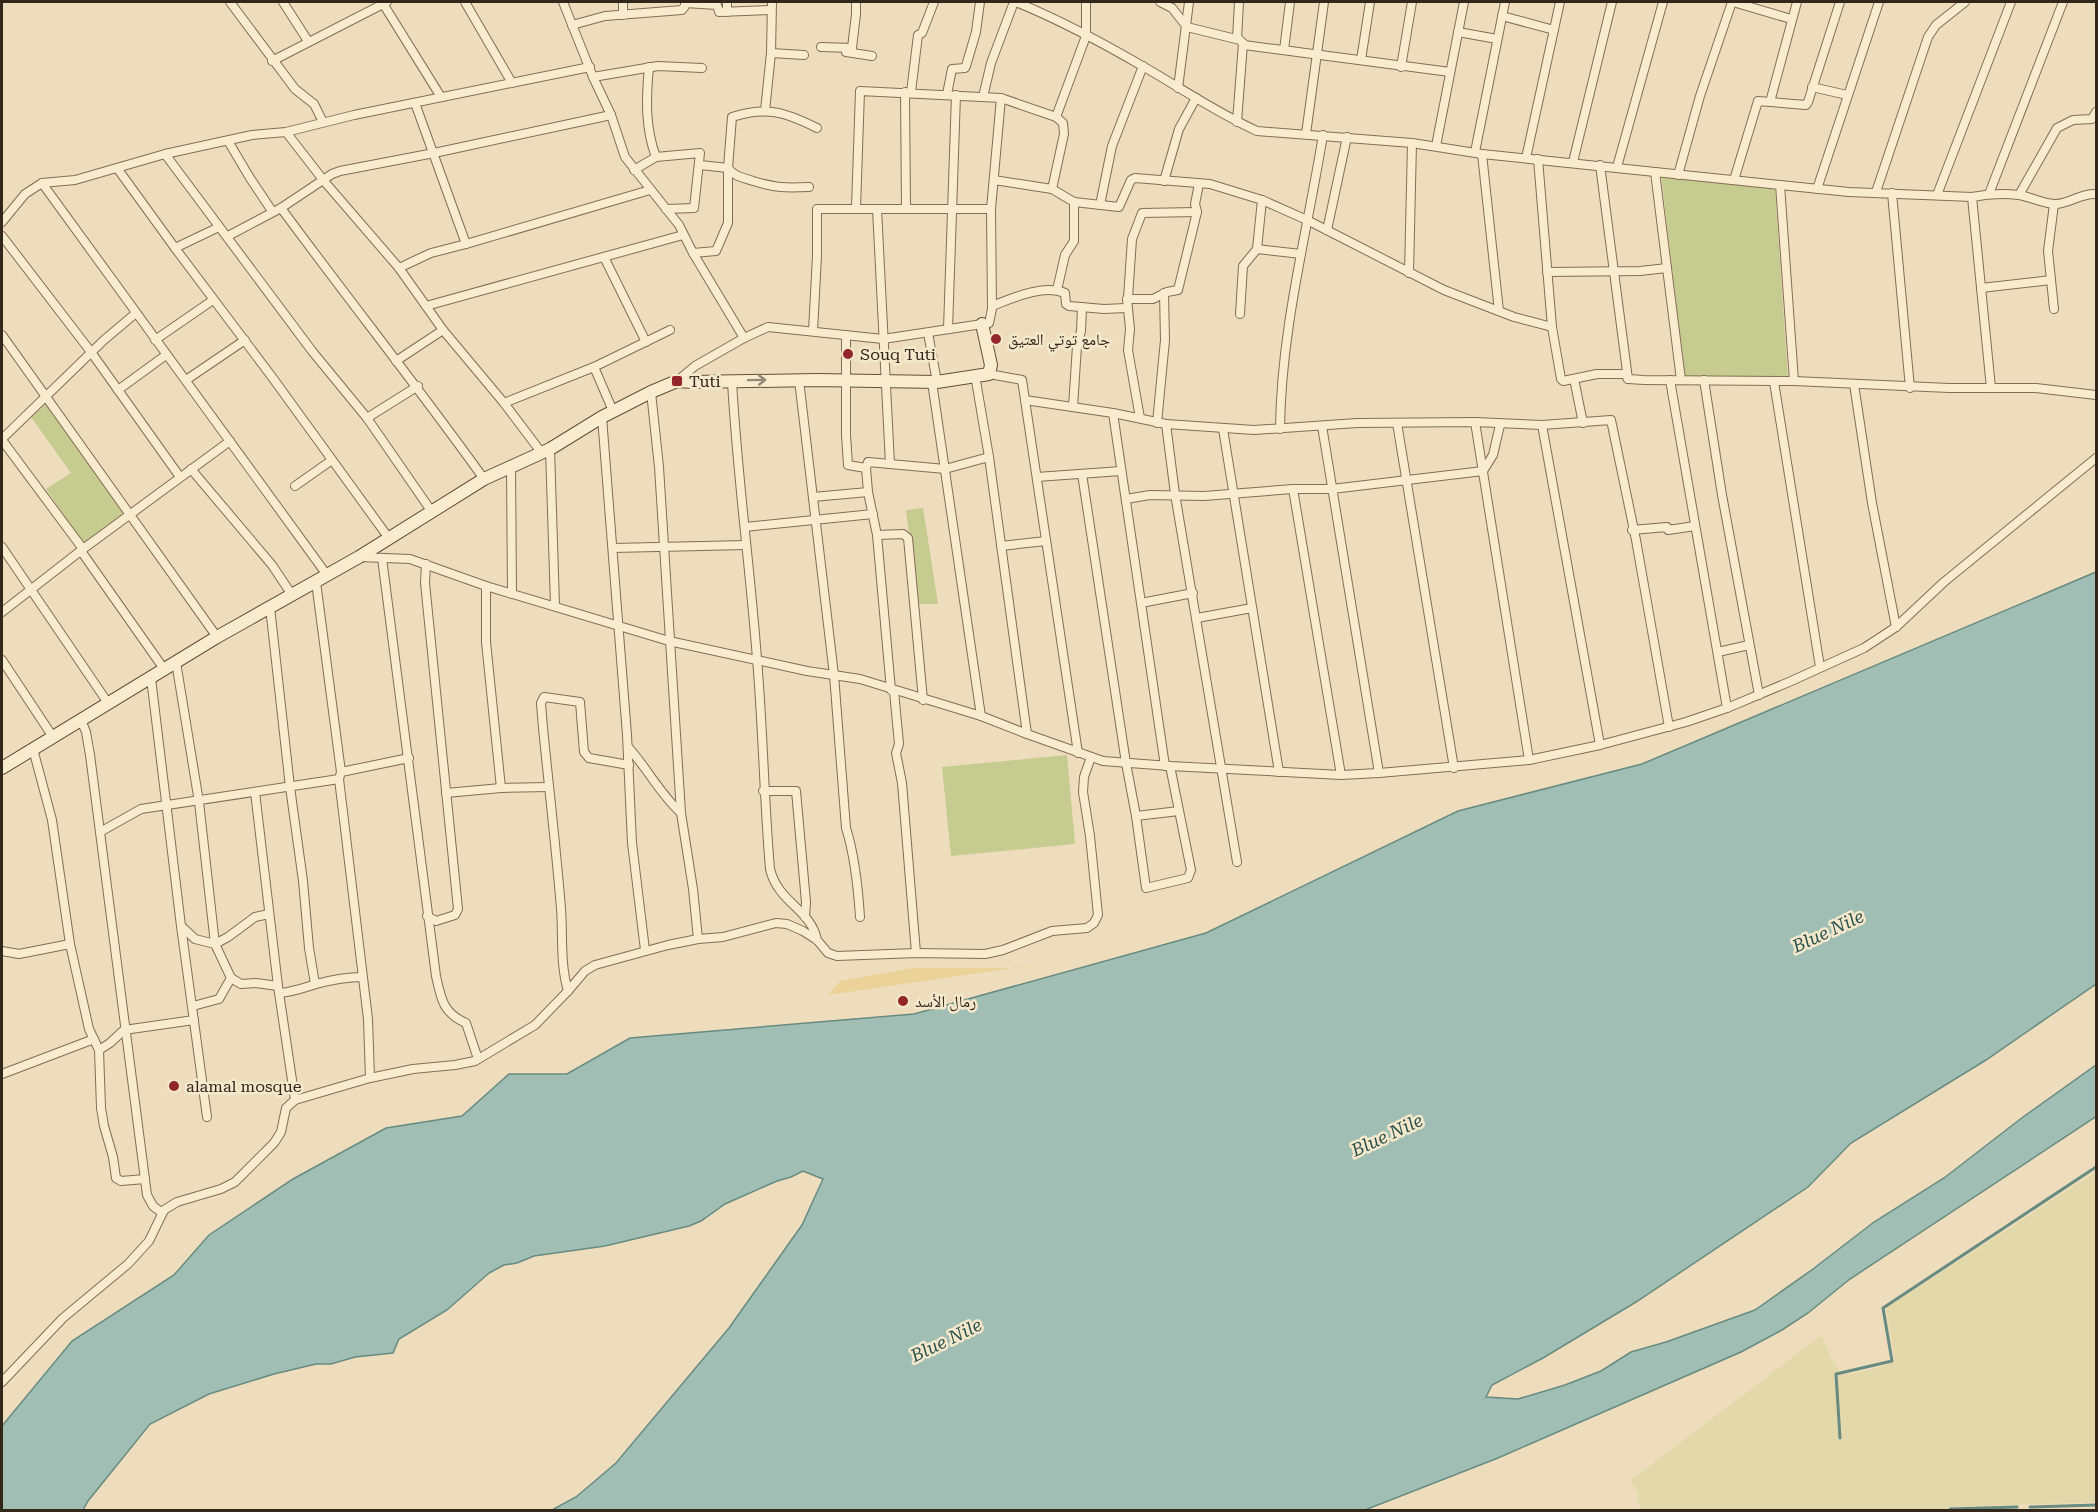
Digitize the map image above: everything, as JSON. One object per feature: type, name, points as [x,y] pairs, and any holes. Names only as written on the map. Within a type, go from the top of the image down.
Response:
[{"type":"street","points":[[230,2],[295,89],[314,104],[323,122]]},
{"type":"street","points":[[283,2],[308,41]]},
{"type":"street","points":[[272,60],[384,2],[441,97]]},
{"type":"street","points":[[465,2],[512,83]]},
{"type":"street","points":[[563,2],[611,115],[625,157],[666,209],[744,338]]},
{"type":"street","points":[[622,2],[623,15]]},
{"type":"street","points":[[572,25],[605,16],[682,10],[685,2],[717,5],[718,12],[772,6],[771,53],[765,111]]},
{"type":"street","points":[[727,2],[727,12]]},
{"type":"street","points":[[821,47],[852,48],[855,2]]},
{"type":"street","points":[[906,209],[908,92],[918,35],[923,30],[934,2]]},
{"type":"street","points":[[948,329],[953,208],[952,69],[966,66],[976,32],[980,2]]},
{"type":"street","points":[[983,97],[990,63],[1015,2],[1059,20],[1143,66],[1237,122],[1257,131],[1412,143],[1478,153],[1817,189],[1972,197],[1989,194],[2019,195],[2054,204],[2071,201],[2086,193],[2097,194]]},
{"type":"street","points":[[1056,117],[1086,36],[1086,2]]},
{"type":"street","points":[[1161,2],[1172,8],[1187,27],[1240,41],[1244,45],[1450,72]]},
{"type":"street","points":[[1179,88],[1189,2]]},
{"type":"street","points":[[1237,122],[1239,2]]},
{"type":"street","points":[[1284,51],[1290,2]]},
{"type":"street","points":[[1306,134],[1324,2]]},
{"type":"street","points":[[1361,60],[1370,2]]},
{"type":"street","points":[[1401,67],[1413,2]]},
{"type":"street","points":[[1436,146],[1464,2]]},
{"type":"street","points":[[1499,311],[1478,153],[1504,2]]},
{"type":"street","points":[[1526,158],[1560,2]]},
{"type":"street","points":[[1573,162],[1612,2]]},
{"type":"street","points":[[1617,167],[1662,2]]},
{"type":"street","points":[[1678,175],[1700,96],[1732,2],[1791,19]]},
{"type":"street","points":[[1770,102],[1797,2]]},
{"type":"street","points":[[1734,180],[1755,103],[1758,100],[1806,105],[1840,2]]},
{"type":"street","points":[[1817,189],[1879,2]]},
{"type":"street","points":[[1876,192],[1928,37],[1936,25],[1965,2]]},
{"type":"street","points":[[1937,195],[2011,2]]},
{"type":"street","points":[[1989,194],[2063,2]]},
{"type":"street","points":[[1502,16],[1554,30]]},
{"type":"street","points":[[1458,32],[1497,39]]},
{"type":"street","points":[[846,49],[846,52],[872,56]]},
{"type":"street","points":[[771,53],[804,55]]},
{"type":"street","points":[[1100,205],[1112,146],[1143,66]]},
{"type":"street","points":[[2,222],[25,194],[42,183],[75,180],[165,154],[252,135],[286,132],[323,122],[590,67]]},
{"type":"street","points":[[593,77],[649,67],[702,68]]},
{"type":"street","points":[[649,67],[647,111],[652,147],[656,157]]},
{"type":"street","points":[[1812,87],[1847,95]]},
{"type":"street","points":[[856,208],[860,91],[1001,98],[1056,117],[1063,123],[1064,134],[1052,189]]},
{"type":"street","points":[[2,768],[217,637],[359,557],[484,479],[545,451],[607,414],[678,381],[695,366],[768,327],[883,339],[989,322],[992,306],[991,209],[1001,98]]},
{"type":"street","points":[[1164,181],[1179,129],[1196,98]]},
{"type":"street","points":[[415,103],[466,244]]},
{"type":"street","points":[[693,253],[716,251],[728,219],[728,168],[732,117],[765,111],[788,114],[817,128]]},
{"type":"street","points":[[2019,195],[2057,128],[2073,120],[2092,119],[2097,112]]},
{"type":"street","points":[[228,236],[277,210],[340,171],[611,115]]},
{"type":"street","points":[[286,132],[324,181],[399,268],[443,330],[545,451],[555,605]]},
{"type":"street","points":[[1280,429],[1280,391],[1301,254],[1323,135]]},
{"type":"street","points":[[1327,230],[1347,137]]},
{"type":"street","points":[[228,141],[250,178],[418,386],[484,479]]},
{"type":"street","points":[[1409,273],[1412,143]]},
{"type":"street","points":[[634,170],[656,157],[699,152],[702,156],[694,208],[666,209]]},
{"type":"street","points":[[165,154],[312,351],[367,418],[432,512]]},
{"type":"street","points":[[1538,159],[1552,327],[1561,379],[1566,381],[1597,374],[1625,374],[1628,379]]},
{"type":"street","points":[[700,165],[728,168],[734,175],[764,185],[809,187]]},
{"type":"street","points":[[1600,165],[1628,379]]},
{"type":"street","points":[[117,168],[388,537]]},
{"type":"street","points":[[1655,172],[1681,380]]},
{"type":"street","points":[[994,180],[1052,189],[1074,202],[1119,207],[1132,179],[1210,184],[1262,200],[1307,220],[1444,290],[1499,311],[1552,327]]},
{"type":"street","points":[[42,183],[230,441],[322,579],[340,776],[368,1018],[370,1078]]},
{"type":"street","points":[[1128,298],[1153,299],[1164,293],[1178,290],[1197,212],[1199,184]]},
{"type":"street","points":[[1780,185],[1794,381]]},
{"type":"street","points":[[399,268],[431,253],[650,190]]},
{"type":"street","points":[[1892,194],[1910,387]]},
{"type":"street","points":[[1972,197],[1991,388]]},
{"type":"street","points":[[1240,314],[1243,266],[1257,249],[1262,200]]},
{"type":"street","points":[[1057,290],[1065,255],[1074,241],[1074,202]]},
{"type":"street","points":[[2054,204],[2048,251],[2054,309]]},
{"type":"street","points":[[813,331],[818,256],[817,209],[991,209]]},
{"type":"street","points":[[877,209],[890,464]]},
{"type":"street","points":[[1140,418],[1128,350],[1130,329],[1126,308],[1132,239],[1142,213],[1197,212]]},
{"type":"street","points":[[175,248],[219,227]]},
{"type":"street","points":[[426,306],[683,235]]},
{"type":"street","points":[[2,236],[91,352],[180,477]]},
{"type":"street","points":[[1257,249],[1301,254]]},
{"type":"street","points":[[604,257],[646,342]]},
{"type":"street","points":[[1547,272],[1640,271],[1666,268]]},
{"type":"street","points":[[1981,288],[2051,280]]},
{"type":"street","points":[[992,306],[1023,293],[1057,290],[1065,293],[1066,304],[1069,306],[1126,308]]},
{"type":"street","points":[[1164,293],[1165,340],[1161,424],[1197,618],[1237,862]]},
{"type":"street","points":[[155,340],[213,300]]},
{"type":"street","points":[[1073,407],[1082,307]]},
{"type":"street","points":[[136,312],[91,352],[2,440],[164,669]]},
{"type":"street","points":[[982,324],[991,365],[989,374]]},
{"type":"street","points":[[396,361],[443,330]]},
{"type":"street","points":[[504,403],[594,367],[670,330]]},
{"type":"street","points":[[928,333],[945,469],[981,716]]},
{"type":"street","points":[[2,335],[217,637]]},
{"type":"street","points":[[846,335],[848,465],[866,468]]},
{"type":"street","points":[[186,380],[245,340]]},
{"type":"street","points":[[118,390],[166,355]]},
{"type":"street","points":[[594,367],[607,414],[613,548],[632,843],[645,950]]},
{"type":"street","points":[[678,381],[935,382],[989,374],[1022,380],[1078,753]]},
{"type":"street","points":[[975,375],[989,457],[1026,735]]},
{"type":"street","points":[[1574,379],[1583,423]]},
{"type":"street","points":[[1628,379],[2036,388],[2097,395]]},
{"type":"street","points":[[799,380],[834,675],[846,828],[850,839],[860,917]]},
{"type":"street","points":[[1670,380],[1727,708]]},
{"type":"street","points":[[1704,380],[1759,695]]},
{"type":"street","points":[[732,381],[736,453],[758,660],[763,791],[770,869],[773,881],[788,902],[815,928],[817,940]]},
{"type":"street","points":[[1774,382],[1820,667]]},
{"type":"street","points":[[1854,384],[1872,503],[1896,627]]},
{"type":"street","points":[[367,418],[418,386]]},
{"type":"street","points":[[651,392],[656,426],[681,813],[698,939]]},
{"type":"street","points":[[1025,400],[1113,413],[1161,424],[1223,429],[1254,430],[1397,423],[1475,422],[1500,425],[1542,425],[1608,419],[1613,421],[1669,727]]},
{"type":"street","points":[[1082,474],[1146,888],[1188,878],[1191,870],[1167,766],[1113,413]]},
{"type":"street","points":[[1475,422],[1529,760]]},
{"type":"street","points":[[1397,423],[1454,768]]},
{"type":"street","points":[[1483,471],[1493,454],[1500,425]]},
{"type":"street","points":[[1542,425],[1600,745]]},
{"type":"street","points":[[1322,426],[1378,773]]},
{"type":"street","points":[[1223,429],[1278,772]]},
{"type":"street","points":[[2,612],[230,441]]},
{"type":"street","points":[[916,953],[902,783],[896,753],[899,744],[877,535],[868,492],[866,468],[868,462],[945,469],[989,457]]},
{"type":"street","points":[[359,557],[410,559],[486,586],[669,641],[860,679],[892,691],[981,716],[1026,735],[1103,761],[1341,775],[1378,773],[1529,760],[1669,727],[1759,695],[1864,648],[1896,627],[1944,582],[2097,458]]},
{"type":"street","points":[[295,486],[332,460]]},
{"type":"street","points":[[511,465],[512,594]]},
{"type":"street","points":[[191,469],[272,565],[292,595]]},
{"type":"street","points":[[1037,477],[1121,471]]},
{"type":"street","points":[[1126,499],[1175,494],[1204,496],[1293,489],[1332,489],[1483,471]]},
{"type":"street","points":[[1293,489],[1341,775]]},
{"type":"street","points":[[813,497],[868,492]]},
{"type":"street","points":[[745,527],[873,514]]},
{"type":"street","points":[[1632,530],[1667,527],[1668,530],[1695,526]]},
{"type":"street","points":[[877,535],[903,534],[908,538],[923,700]]},
{"type":"street","points":[[1000,546],[1046,542]]},
{"type":"street","points":[[613,548],[746,545]]},
{"type":"street","points":[[2,547],[108,703]]},
{"type":"street","points":[[382,558],[427,916],[441,1000],[447,1010],[466,1023],[478,1059]]},
{"type":"street","points":[[426,564],[425,583],[458,909],[455,915],[436,921],[427,916]]},
{"type":"street","points":[[486,586],[486,642],[501,788]]},
{"type":"street","points":[[1141,603],[1192,593]]},
{"type":"street","points":[[270,607],[315,984]]},
{"type":"street","points":[[1197,618],[1252,608]]},
{"type":"street","points":[[1718,652],[1749,645]]},
{"type":"street","points":[[2,660],[53,736]]},
{"type":"street","points":[[176,662],[199,802],[215,944],[231,978],[241,984],[256,982],[278,990],[296,992],[315,984],[343,978],[362,977]]},
{"type":"street","points":[[151,678],[207,1117]]},
{"type":"street","points":[[568,991],[561,950],[561,911],[541,703],[544,697],[580,702],[584,753],[589,758],[628,765]]},
{"type":"street","points":[[81,720],[86,732],[90,755],[147,1195],[153,1206],[162,1213]]},
{"type":"street","points":[[627,747],[641,762],[665,799],[681,813]]},
{"type":"street","points":[[33,749],[52,820],[70,944],[89,1029],[99,1050],[104,1126],[116,1178],[121,1181],[145,1179]]},
{"type":"street","points":[[2,1382],[63,1318],[128,1264],[149,1241],[162,1213],[177,1202],[221,1189],[235,1182],[274,1143],[281,1132],[286,1108],[295,1100],[370,1078],[413,1069],[455,1065],[478,1059],[535,1025],[585,971],[594,965],[645,950],[698,939],[723,937],[776,923],[788,924],[817,940],[828,952],[837,956],[967,952],[985,954],[1003,950],[1040,934],[1087,928],[1094,923],[1098,915],[1083,792],[1084,777],[1091,757]]},
{"type":"street","points":[[100,832],[141,809],[290,787],[408,758]]},
{"type":"street","points":[[446,793],[549,787]]},
{"type":"street","points":[[763,791],[796,792],[806,902],[805,917]]},
{"type":"street","points":[[255,792],[278,990],[295,1100]]},
{"type":"street","points":[[1136,816],[1179,811]]},
{"type":"street","points":[[181,926],[195,939],[215,944],[255,917],[269,914]]},
{"type":"street","points":[[2,951],[19,954],[70,944]]},
{"type":"street","points":[[193,1006],[219,999],[231,978]]},
{"type":"street","points":[[99,1050],[124,1029],[194,1020]]},
{"type":"street","points":[[2,1074],[94,1039]]},
{"type":"shaded area","points":[[2096,1172],[2096,1502],[1947,1507],[1946,1510],[1640,1510],[1637,1490],[1630,1481],[1822,1335],[1832,1360],[1842,1375],[1875,1369],[1895,1361],[1886,1308]]},
{"type":"green space","points":[[1661,175],[1775,188],[1788,379],[1685,377]]},
{"type":"green space","points":[[46,404],[127,513],[84,545],[46,489],[71,473],[31,417]]},
{"type":"green space","points":[[923,508],[938,604],[918,604],[906,510]]},
{"type":"green space","points":[[1067,755],[1075,844],[951,856],[942,767]]},
{"type":"sand","points":[[1067,960],[828,995],[840,981],[912,968],[1008,968]]},
{"type":"water","name":"Blue Nile","points":[[2096,572],[2096,984],[1986,1060],[1851,1143],[1808,1187],[1636,1302],[1543,1358],[1492,1385],[1486,1397],[1518,1399],[1565,1385],[1601,1371],[1631,1352],[1755,1310],[1874,1222],[1944,1178],[2023,1117],[2096,1065],[2096,1116],[2094,1118],[1850,1279],[1808,1313],[1741,1352],[1498,1458],[1365,1510],[552,1510],[576,1497],[616,1463],[729,1328],[802,1225],[823,1179],[803,1171],[725,1204],[701,1221],[689,1226],[605,1246],[534,1256],[517,1263],[504,1265],[489,1273],[447,1310],[399,1339],[393,1353],[355,1357],[331,1364],[316,1364],[209,1394],[150,1424],[83,1510],[2,1510],[2,1426],[72,1341],[174,1275],[209,1235],[293,1179],[386,1128],[462,1116],[509,1074],[567,1074],[630,1038],[914,1014],[1206,933],[1458,811],[1642,764]]},
{"type":"waterway","points":[[1840,1438],[1836,1374],[1892,1361],[1883,1308],[2096,1167]]},
{"type":"waterway","points":[[2030,1507],[2096,1505]]},
{"type":"waterway","points":[[1950,1510],[2017,1507]]},
{"type":"place","name":"جامع توتي العتيق","points":[[996,339]]},
{"type":"place","name":"Souq Tuti","points":[[848,354]]},
{"type":"place","name":"Tuti","points":[[677,381]]},
{"type":"place","name":"رمال الأسد","points":[[903,1001]]},
{"type":"place","name":"alamal mosque","points":[[174,1086]]}]
